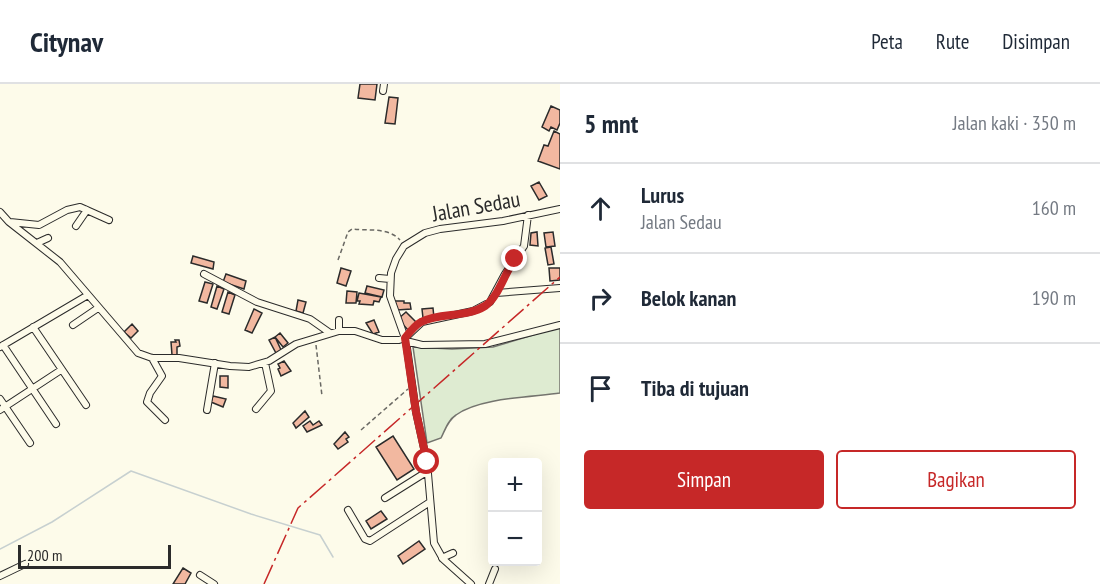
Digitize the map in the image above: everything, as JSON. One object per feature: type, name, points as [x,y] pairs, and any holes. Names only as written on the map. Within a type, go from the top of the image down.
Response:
[{"type":"street","points":[[9,222],[39,225],[67,210],[80,207],[109,220]]},
{"type":"street","points":[[76,226],[87,210]]},
{"type":"street","name":"Jalan Sedau","points":[[404,246],[433,231],[560,210]]},
{"type":"street","points":[[0,212],[9,222],[60,262],[134,350],[144,357],[179,358],[249,367],[265,363],[296,344],[339,331],[355,331],[391,341],[405,339],[422,345],[485,344],[560,326]]},
{"type":"street","points":[[405,339],[422,321],[473,311],[487,304],[524,246],[528,215]]},
{"type":"street","points":[[37,243],[48,238]]},
{"type":"street","points":[[404,246],[396,259],[390,279],[391,302],[405,339],[428,471],[434,543],[442,558],[471,584]]},
{"type":"street","points":[[204,274],[257,302],[310,319],[330,333]]},
{"type":"street","points":[[379,278],[390,279]]},
{"type":"street","points":[[496,293],[560,288]]},
{"type":"street","points":[[56,424],[2,346],[88,295]]},
{"type":"street","points":[[73,325],[98,308]]},
{"type":"street","points":[[339,320],[339,331]]},
{"type":"street","points":[[355,331],[357,323]]},
{"type":"street","points":[[33,327],[86,405]]},
{"type":"street","points":[[152,358],[162,376],[150,393],[147,402],[165,420]]},
{"type":"street","points":[[207,410],[215,363]]},
{"type":"street","points":[[256,409],[271,391],[265,363]]},
{"type":"street","points":[[3,409],[61,370]]},
{"type":"street","points":[[0,399],[3,409],[30,444]]},
{"type":"street","points":[[385,498],[428,471]]},
{"type":"street","points":[[348,510],[365,539],[370,541],[430,502]]},
{"type":"street","points":[[442,558],[453,553]]},
{"type":"street","points":[[0,576],[26,564]]},
{"type":"street","points":[[489,584],[495,569]]},
{"type":"street","points":[[200,575],[214,584]]},
{"type":"path","points":[[338,260],[348,232],[352,229],[383,231],[396,236],[404,246]]},
{"type":"path","points":[[315,338],[322,396]]},
{"type":"path","points":[[361,430],[412,386]]},
{"type":"green space","points":[[560,327],[560,393],[506,399],[466,409],[451,420],[441,438],[427,443],[413,347],[452,349],[493,347]]},
{"type":"building","points":[[360,84],[377,84],[375,100],[358,98]]},
{"type":"building","points":[[389,97],[398,98],[395,124],[385,123]]},
{"type":"building","points":[[551,106],[560,110],[560,123],[557,130],[551,127],[549,131],[542,127]]},
{"type":"building","points":[[554,131],[560,134],[560,169],[538,161],[544,145],[548,146]]},
{"type":"building","points":[[539,182],[547,196],[539,200],[531,186]]},
{"type":"building","points":[[537,232],[538,246],[530,245],[531,233]]},
{"type":"building","points":[[553,232],[555,246],[546,247],[544,233]]},
{"type":"building","points":[[551,247],[554,264],[548,265],[545,248]]},
{"type":"building","points":[[193,256],[214,262],[213,269],[191,263]]},
{"type":"building","points":[[341,268],[351,271],[346,286],[337,283]]},
{"type":"building","points":[[549,268],[560,268],[560,280],[550,281]]},
{"type":"building","points":[[226,274],[246,281],[244,289],[223,282]]},
{"type":"building","points":[[205,282],[213,284],[207,303],[199,301]]},
{"type":"building","points":[[217,286],[224,289],[217,309],[211,307]]},
{"type":"building","points":[[367,286],[384,290],[382,297],[365,293]]},
{"type":"building","points":[[347,291],[357,292],[356,303],[346,303]]},
{"type":"building","points":[[228,292],[235,295],[229,314],[222,312]]},
{"type":"building","points":[[359,293],[381,297],[379,302],[374,301],[373,305],[359,304],[360,301],[357,301]]},
{"type":"building","points":[[298,300],[306,302],[303,313],[296,311]]},
{"type":"building","points":[[395,301],[410,303],[411,309],[397,310]]},
{"type":"building","points":[[433,308],[434,318],[423,318],[422,309]]},
{"type":"building","points":[[254,309],[262,313],[252,333],[245,330]]},
{"type":"building","points":[[406,312],[416,322],[408,330],[398,319]]},
{"type":"building","points":[[374,320],[379,332],[373,334],[366,323]]},
{"type":"building","points":[[132,324],[138,331],[131,338],[124,332]]},
{"type":"building","points":[[280,333],[288,343],[283,347],[275,337]]},
{"type":"building","points":[[275,337],[282,352],[277,355],[269,340]]},
{"type":"building","points":[[175,340],[179,340],[180,346],[177,347],[177,355],[172,355],[171,342],[176,342]]},
{"type":"building","points":[[284,361],[291,371],[281,376],[278,364]]},
{"type":"building","points":[[220,376],[228,376],[228,388],[220,387]]},
{"type":"building","points":[[213,396],[226,399],[223,407],[211,402]]},
{"type":"building","points":[[305,411],[309,417],[296,428],[293,423]]},
{"type":"building","points":[[310,421],[313,425],[319,421],[322,425],[307,432],[303,426]]},
{"type":"building","points":[[345,432],[349,437],[346,439],[348,442],[338,449],[334,444]]},
{"type":"building","points":[[393,436],[414,469],[397,480],[376,447]]},
{"type":"building","points":[[381,511],[387,519],[371,529],[366,521]]},
{"type":"building","points":[[419,541],[425,549],[403,564],[398,556]]},
{"type":"building","points":[[183,568],[191,573],[185,584],[173,584]]},
{"type":"waterway","points":[[0,549],[52,522],[131,471],[251,514],[320,535],[333,557]]},
{"type":"power","points":[[264,584],[298,508],[560,277]]},
{"type":"route","points":[[427,462],[416,412],[405,338],[422,321],[469,313],[490,302],[515,259]]}]
